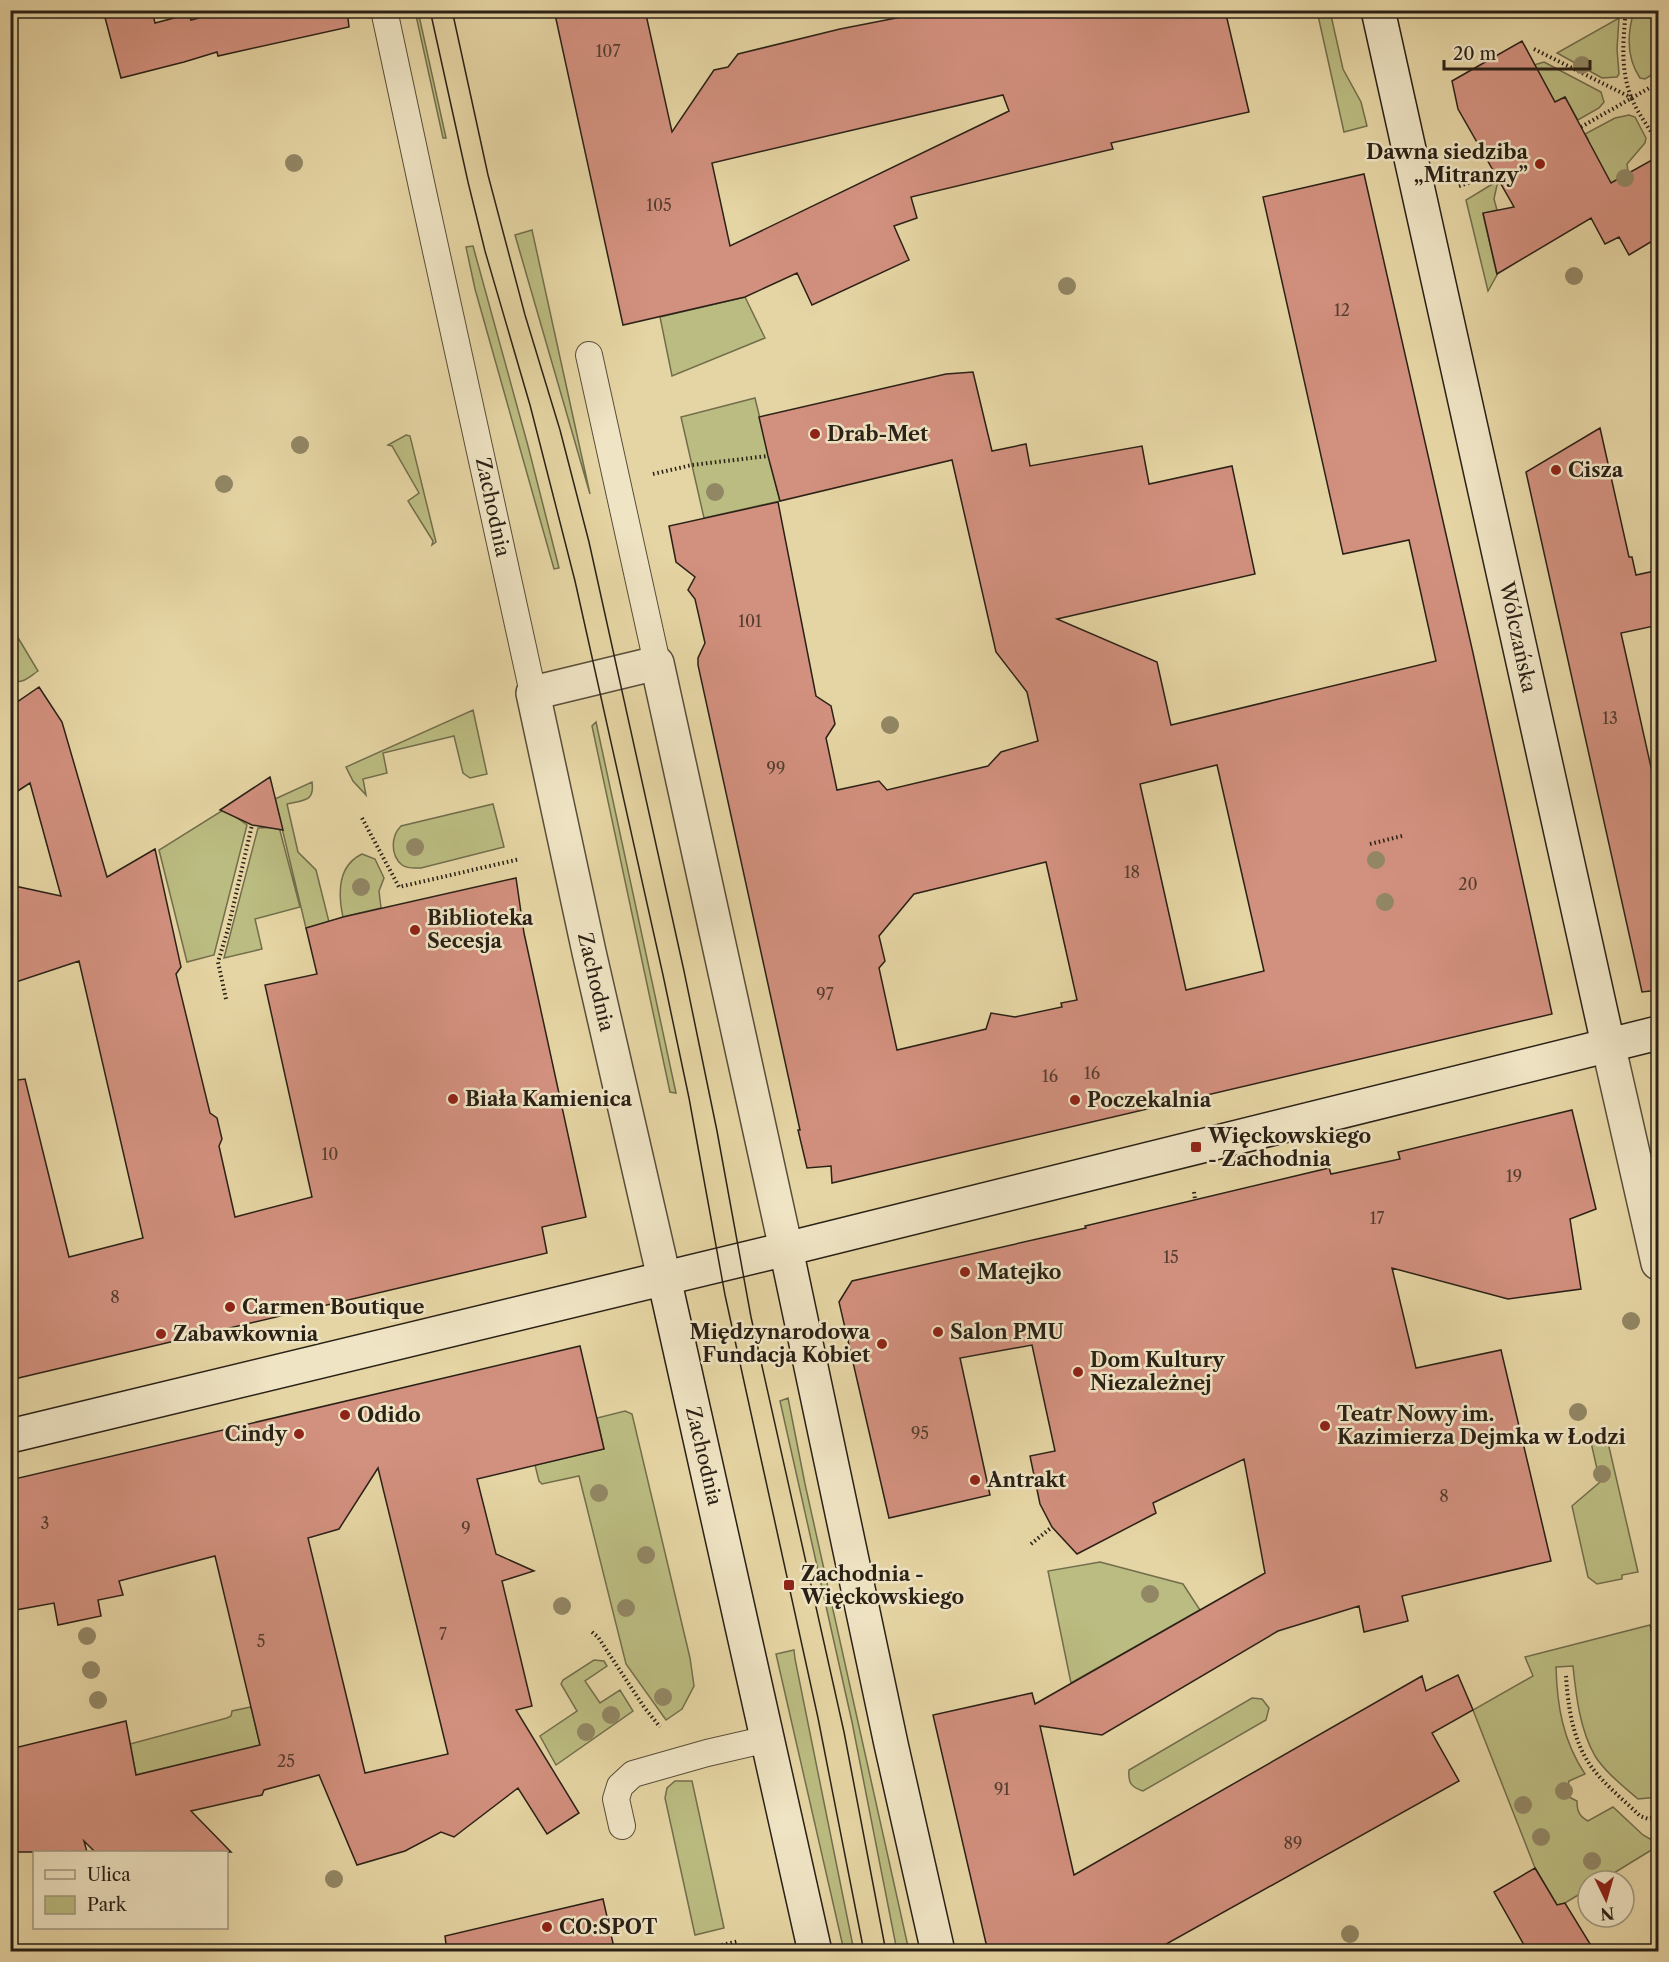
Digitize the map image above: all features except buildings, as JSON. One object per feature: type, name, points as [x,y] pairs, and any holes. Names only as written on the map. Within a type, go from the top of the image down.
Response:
[{"type":"main road","name":"Wólczańska","points":[[1378,10],[1608,1044],[1659,1263]]},
{"type":"main road","points":[[533,693],[657,663],[938,1952]]},
{"type":"main road","name":"Zachodnia","points":[[533,693],[589,952],[815,1952]]},
{"type":"main road","points":[[10,1436],[786,1249],[1659,1033]]},
{"type":"lane","name":"Zachodnia","points":[[384,10],[423,198],[533,693]]},
{"type":"lane","points":[[589,355],[657,663]]},
{"type":"lane","points":[[622,1826],[616,1799],[620,1786],[633,1774],[768,1739]]},
{"type":"path","points":[[1626,10],[1623,34],[1624,64],[1632,98],[1659,143]]},
{"type":"path","points":[[1534,50],[1632,98]]},
{"type":"path","points":[[1581,127],[1659,83]]},
{"type":"path","points":[[1452,188],[1496,174]]},
{"type":"path","points":[[644,476],[692,465],[768,456]]},
{"type":"path","points":[[362,818],[399,887],[520,859]]},
{"type":"path","points":[[226,999],[218,962],[252,825]]},
{"type":"path","points":[[1370,844],[1401,836]]},
{"type":"path","points":[[1194,1192],[1196,1199]]},
{"type":"path","points":[[1031,1544],[1052,1527]]},
{"type":"path","points":[[592,1632],[598,1637],[644,1707]]},
{"type":"path","points":[[1566,1676],[1568,1701],[1577,1737],[1594,1770],[1640,1816],[1648,1819],[1659,1817]]},
{"type":"path","points":[[691,1952],[738,1941]]},
{"type":"green space","points":[[415,11],[418,11],[446,138],[443,138]]},
{"type":"green space","points":[[1317,11],[1330,11],[1343,69],[1361,102],[1367,126],[1344,132]]},
{"type":"green space","points":[[1634,11],[1652,11],[1658,21],[1658,71],[1645,79],[1640,78],[1635,70],[1630,54],[1629,37]]},
{"type":"green space","points":[[1619,18],[1617,49],[1619,74],[1617,77],[1602,78],[1557,53]]},
{"type":"green space","points":[[1544,62],[1601,92],[1604,102],[1599,108],[1578,120],[1565,97],[1555,102],[1534,65]]},
{"type":"green space","points":[[1629,115],[1635,117],[1646,138],[1645,143],[1627,164],[1636,189],[1612,204],[1579,143],[1588,139],[1585,134],[1615,118]]},
{"type":"green space","points":[[1499,180],[1494,199],[1497,210],[1483,214],[1497,275],[1488,291],[1466,200]]},
{"type":"green space","points":[[532,230],[590,494],[515,235]]},
{"type":"green space","points":[[473,246],[559,568],[554,569],[475,289],[466,247]]},
{"type":"green space","points":[[745,297],[765,338],[672,376],[660,317]]},
{"type":"green space","points":[[755,398],[780,501],[704,518],[681,417]]},
{"type":"green space","points":[[406,435],[410,436],[436,542],[432,545],[433,541],[408,501],[419,493],[392,446],[388,445]]},
{"type":"green space","points":[[11,626],[38,671],[18,682],[11,679]]},
{"type":"green space","points":[[473,710],[487,774],[470,778],[463,773],[454,736],[383,753],[387,773],[363,779],[366,795],[353,781],[346,767]]},
{"type":"green space","points":[[596,722],[676,1093],[670,1092],[592,726]]},
{"type":"green space","points":[[312,782],[309,797],[287,804],[298,852],[316,870],[329,922],[306,928],[275,799]]},
{"type":"green space","points":[[493,804],[504,847],[421,868],[404,866],[395,856],[393,846],[395,835],[401,826]]},
{"type":"green space","points":[[228,807],[247,825],[214,955],[187,962],[159,850]]},
{"type":"green space","points":[[279,827],[300,907],[255,919],[262,949],[224,958],[258,828]]},
{"type":"green space","points":[[362,854],[375,859],[384,878],[379,891],[381,908],[343,917],[340,899],[341,881],[348,866]]},
{"type":"green space","points":[[788,1398],[909,1951],[897,1951],[852,1722],[780,1401]]},
{"type":"green space","points":[[625,1411],[632,1414],[690,1658],[694,1686],[682,1709],[666,1720],[626,1664],[579,1476],[542,1484],[535,1465],[604,1449],[597,1418]]},
{"type":"green space","points":[[1606,1434],[1638,1572],[1622,1575],[1622,1579],[1597,1584],[1588,1577],[1572,1506],[1600,1482],[1590,1438]]},
{"type":"green space","points":[[1100,1562],[1183,1584],[1200,1610],[1071,1683],[1048,1571]]},
{"type":"green space","points":[[1650,1625],[1658,1663],[1658,1797],[1638,1799],[1599,1762],[1590,1746],[1577,1701],[1573,1666],[1556,1667],[1558,1696],[1566,1736],[1585,1774],[1569,1781],[1567,1789],[1569,1797],[1577,1801],[1579,1813],[1588,1821],[1613,1807],[1643,1835],[1650,1839],[1658,1837],[1658,1846],[1621,1869],[1576,1869],[1576,1896],[1557,1905],[1535,1868],[1473,1710],[1533,1676],[1525,1657]]},
{"type":"green space","points":[[794,1650],[854,1951],[844,1951],[776,1654]]},
{"type":"green space","points":[[594,1660],[604,1661],[607,1666],[585,1681],[600,1703],[620,1690],[633,1711],[556,1765],[540,1736],[577,1711],[561,1684],[563,1680]]},
{"type":"green space","points":[[1252,1698],[1262,1699],[1269,1708],[1266,1720],[1143,1791],[1131,1784],[1129,1770]]},
{"type":"green space","points":[[251,1707],[260,1745],[136,1775],[130,1744],[227,1718],[231,1716],[232,1711]]},
{"type":"green space","points":[[675,1781],[692,1781],[724,1928],[695,1935],[665,1798],[667,1788]]},
{"type":"tram line","points":[[430,10],[485,251],[530,405],[575,581],[689,1098],[725,1295],[818,1718],[864,1952]]},
{"type":"tram line","points":[[452,10],[488,175],[589,542],[684,971],[717,1131],[751,1317],[844,1732],[886,1952]]},
{"type":"place","name":"Dawna siedziba „Mitranzy”","points":[[1540,164]]},
{"type":"place","name":"Drab-Met","points":[[815,434]]},
{"type":"place","name":"Cisza","points":[[1556,470]]},
{"type":"place","name":"Biblioteka Secesja","points":[[415,930]]},
{"type":"place","name":"Biała Kamienica","points":[[453,1099]]},
{"type":"place","name":"Poczekalnia","points":[[1075,1100]]},
{"type":"place","name":"Więckowskiego - Zachodnia","points":[[1196,1147]]},
{"type":"place","name":"Matejko","points":[[965,1272]]},
{"type":"place","name":"Carmen Boutique","points":[[230,1307]]},
{"type":"place","name":"Salon PMU","points":[[938,1332]]},
{"type":"place","name":"Zabawkownia","points":[[161,1334]]},
{"type":"place","name":"Międzynarodowa Fundacja Kobiet","points":[[882,1344]]},
{"type":"place","name":"Dom Kultury Niezależnej","points":[[1078,1372]]},
{"type":"place","name":"Odido","points":[[345,1415]]},
{"type":"place","name":"Teatr Nowy im. Kazimierza Dejmka w Łodzi","points":[[1325,1426]]},
{"type":"place","name":"Cindy","points":[[299,1434]]},
{"type":"place","name":"Antrakt","points":[[975,1480]]},
{"type":"place","name":"Zachodnia - Więckowskiego","points":[[789,1585]]},
{"type":"place","name":"CO:SPOT","points":[[547,1927]]}]
